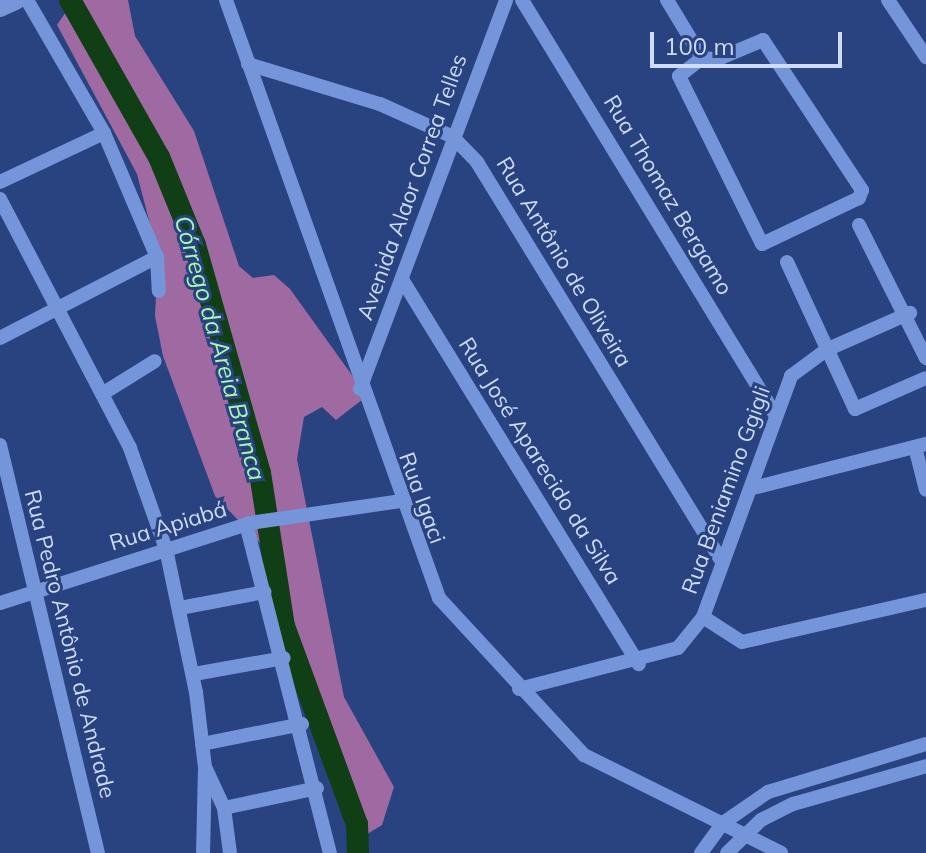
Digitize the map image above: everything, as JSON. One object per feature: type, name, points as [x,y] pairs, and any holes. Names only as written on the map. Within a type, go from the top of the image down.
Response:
[{"type":"main road","points":[[0,7],[15,0]]},
{"type":"street","points":[[27,0],[104,133],[157,257],[159,291]]},
{"type":"street","name":"Rua Igaci","points":[[226,0],[360,389],[439,598],[519,689],[584,755],[781,853]]},
{"type":"street","name":"Avenida Alaor Correa Telles","points":[[360,389],[506,0]]},
{"type":"street","name":"Rua Thomaz Bergamo","points":[[522,0],[775,414]]},
{"type":"street","points":[[667,0],[702,58]]},
{"type":"street","points":[[888,0],[926,57]]},
{"type":"street","points":[[766,41],[860,185],[859,198],[759,244],[680,79],[702,58],[766,41]]},
{"type":"street","name":"Rua Antônio de Oliveira","points":[[248,64],[380,104],[453,137],[495,187],[720,559]]},
{"type":"street","points":[[0,182],[104,133]]},
{"type":"street","points":[[0,199],[102,394],[166,549],[194,674],[205,767],[203,853]]},
{"type":"street","points":[[859,225],[910,313],[926,358]]},
{"type":"street","points":[[0,338],[157,257]]},
{"type":"street","points":[[787,262],[855,409],[926,378]]},
{"type":"street","name":"Rua José Aparecido da Silva","points":[[403,281],[639,664]]},
{"type":"street","points":[[826,350],[910,313]]},
{"type":"street","name":"Rua Beniamino Ggigli","points":[[519,689],[639,664],[678,648],[703,617],[720,559],[753,488],[775,414],[798,368],[826,350]]},
{"type":"street","points":[[102,394],[155,361]]},
{"type":"street","name":"Rua Pedro Antônio de Andrade","points":[[0,445],[98,853]]},
{"type":"street","points":[[753,488],[920,446],[926,490]]},
{"type":"street","name":"Rua Apiabá","points":[[0,603],[248,523],[275,517],[306,519],[400,501]]},
{"type":"street","points":[[248,523],[264,592],[302,724],[330,853]]},
{"type":"street","points":[[180,608],[264,592]]},
{"type":"street","points":[[703,617],[742,642],[926,600]]},
{"type":"street","points":[[194,674],[284,658]]},
{"type":"street","points":[[202,744],[302,724]]},
{"type":"street","points":[[701,853],[723,823],[768,792],[926,744]]},
{"type":"street","points":[[727,853],[746,833],[793,804],[926,766]]},
{"type":"street","points":[[205,767],[224,808],[230,853]]},
{"type":"street","points":[[224,808],[317,788]]},
{"type":"shaded area","points":[[74,0],[128,0],[135,36],[194,131],[239,266],[253,278],[274,275],[290,289],[367,396],[336,420],[322,407],[304,417],[297,459],[344,697],[394,787],[382,825],[364,836],[308,706],[260,543],[215,496],[163,356],[155,316],[158,255],[137,174],[57,25]]},
{"type":"waterway","name":"Córrego da Areia Branca","points":[[70,0],[159,157],[195,245],[260,473],[284,626],[357,824],[358,853]]}]
